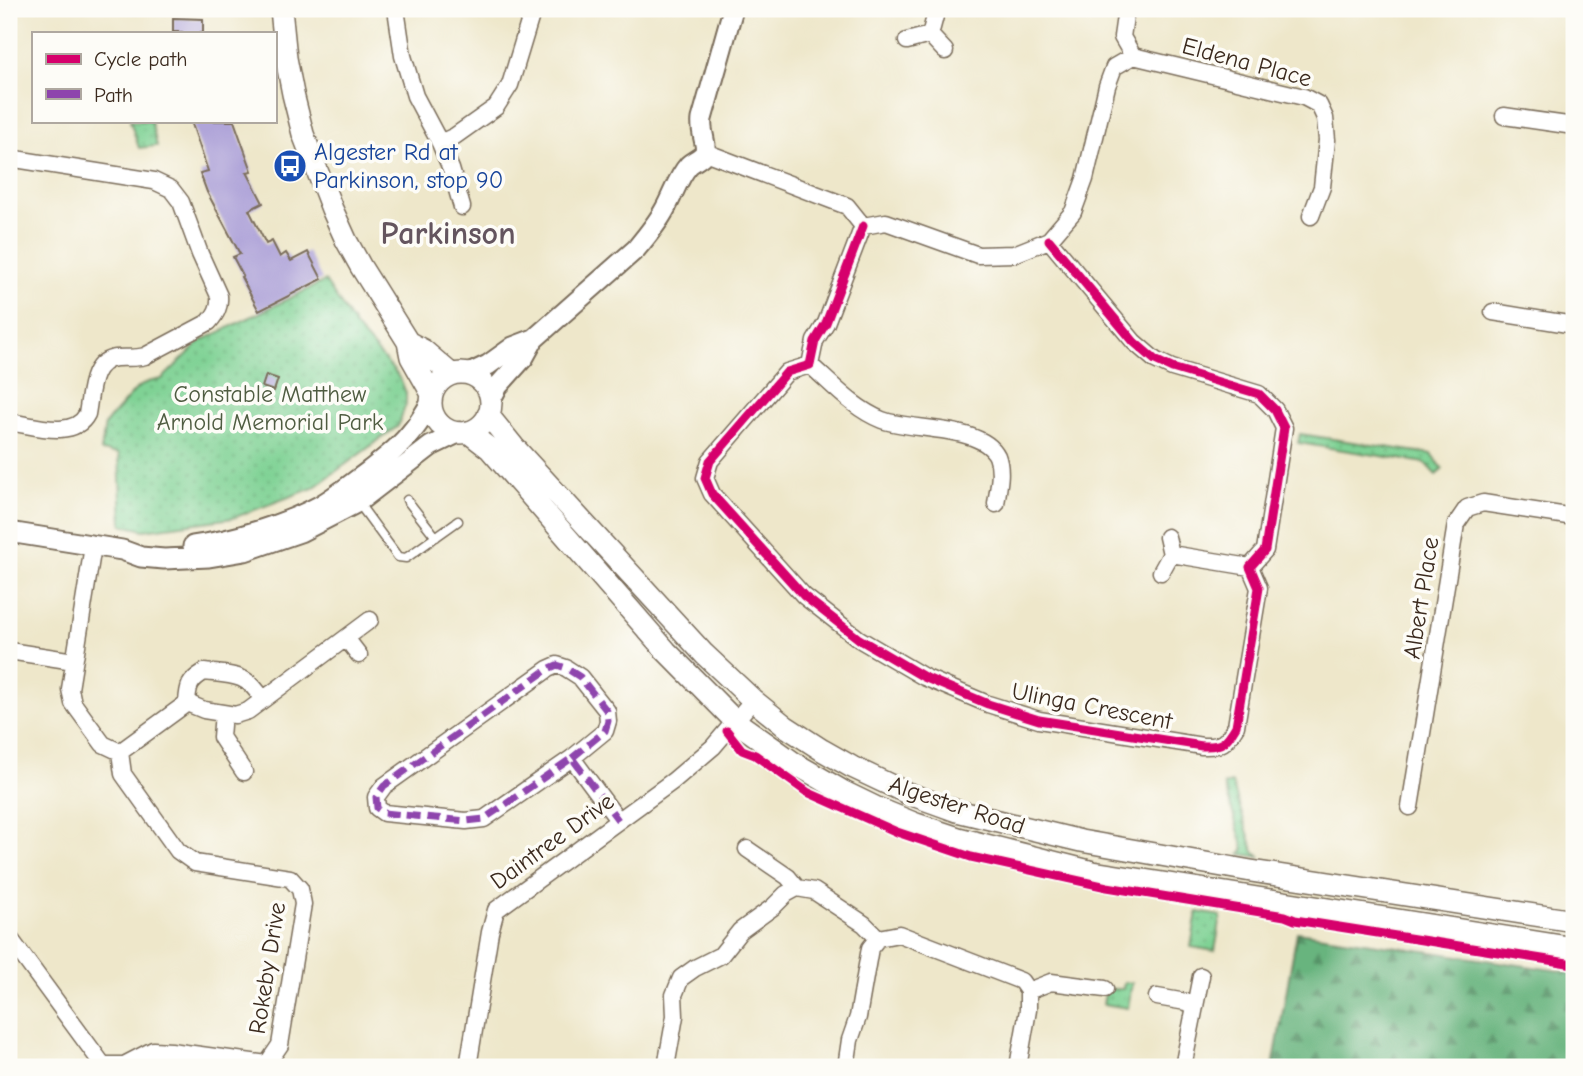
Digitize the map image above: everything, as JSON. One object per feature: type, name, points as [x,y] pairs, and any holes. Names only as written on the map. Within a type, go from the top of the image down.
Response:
[{"type":"main road","points":[[281,9],[286,58],[303,134],[346,240],[408,342],[411,358],[432,398],[433,413],[437,421],[452,431],[476,429],[484,422],[489,407],[484,384],[477,378],[460,374],[408,342]]},
{"type":"main road","points":[[432,398],[437,385],[443,379],[460,374]]},
{"type":"main road","name":"Algester Road","points":[[489,407],[514,447],[704,654],[785,726],[852,768],[907,793],[969,814],[1081,841],[1178,859],[1574,921]]},
{"type":"main road","name":"Algester Road","points":[[464,432],[490,449],[666,651],[735,721],[794,763],[844,792],[916,824],[958,838],[1093,872],[1574,948]]},
{"type":"street","points":[[396,9],[403,56],[415,96],[440,143],[462,207]]},
{"type":"street","points":[[440,143],[455,136],[496,107],[510,85],[533,9]]},
{"type":"street","points":[[489,407],[498,386],[524,357],[534,339],[636,249],[664,212],[684,172],[705,152],[700,127],[733,9]]},
{"type":"street","points":[[930,35],[937,9]]},
{"type":"street","points":[[863,226],[886,222],[978,255],[1014,254],[1049,240],[1073,212],[1085,179],[1114,67],[1133,56],[1122,37],[1126,9]]},
{"type":"street","points":[[907,41],[930,35]]},
{"type":"street","points":[[930,35],[945,51]]},
{"type":"street","name":"Eldena Place","points":[[1133,56],[1304,97],[1319,105],[1325,118],[1327,140],[1322,187],[1311,216]]},
{"type":"street","points":[[1504,116],[1574,126]]},
{"type":"street","points":[[705,152],[847,206],[863,226]]},
{"type":"street","points":[[9,158],[154,181],[171,189],[181,202],[219,296],[214,316],[209,322],[145,356],[106,360],[97,369],[87,414],[78,424],[60,429],[9,422]]},
{"type":"street","points":[[863,226],[826,323],[815,341],[810,365],[861,409],[884,421],[959,433],[983,441],[996,455],[1001,474],[996,504]]},
{"type":"street","points":[[1049,240],[1134,342],[1156,360],[1172,368],[1259,394],[1275,410],[1284,428],[1265,550],[1250,567],[1171,554]]},
{"type":"street","points":[[1493,312],[1574,325]]},
{"type":"street","points":[[460,374],[488,365],[513,347],[534,339]]},
{"type":"street","name":"Ulinga Crescent","points":[[810,365],[787,372],[710,461],[705,478],[712,494],[804,596],[859,639],[924,677],[988,704],[1039,720],[1213,747],[1227,741],[1236,726],[1259,588],[1250,567]]},
{"type":"street","points":[[353,494],[415,429],[432,398]]},
{"type":"street","points":[[9,532],[122,550],[175,548],[217,542],[239,537],[353,494],[431,446],[464,432]]},
{"type":"street","name":"Albert Place","points":[[1410,807],[1456,524],[1467,508],[1483,503],[1574,517]]},
{"type":"street","points":[[1161,572],[1171,554],[1167,537]]},
{"type":"street","points":[[93,546],[70,689],[73,703],[103,744],[120,752],[187,703],[188,689],[193,678],[204,672],[241,677],[255,686],[262,699]]},
{"type":"street","points":[[187,703],[204,710],[235,715],[248,711],[370,620]]},
{"type":"street","points":[[346,638],[359,655]]},
{"type":"street","points":[[9,651],[74,661]]},
{"type":"street","points":[[557,665],[580,677],[607,711],[605,731],[572,758],[484,819],[467,821],[384,813],[377,807],[376,797],[384,786],[557,665]]},
{"type":"street","name":"Daintree Drive","points":[[468,1067],[496,910],[673,781],[713,747],[753,700]]},
{"type":"street","points":[[223,713],[221,737],[244,772]]},
{"type":"street","name":"Rokeby Drive","points":[[120,752],[123,774],[178,851],[195,863],[290,878],[300,889],[303,904],[281,1045],[268,1066]]},
{"type":"street","points":[[572,758],[618,820]]},
{"type":"street","points":[[747,849],[788,877],[797,888]]},
{"type":"street","points":[[666,1067],[675,1016],[674,995],[681,978],[695,968],[722,956],[740,931],[786,894],[797,888],[814,891],[864,924],[878,938]]},
{"type":"street","points":[[846,1067],[870,948],[878,938],[899,934],[1021,981],[1028,991],[1028,1010],[1018,1067]]},
{"type":"street","points":[[9,937],[103,1066],[124,1065],[153,1050],[268,1066]]},
{"type":"street","points":[[1183,1067],[1201,976]]},
{"type":"street","points":[[1028,991],[1051,982],[1104,989]]},
{"type":"street","points":[[1157,997],[1194,1005]]},
{"type":"lane","points":[[353,494],[398,557],[406,558],[458,521]]},
{"type":"lane","points":[[407,500],[436,537]]},
{"type":"green space","points":[[130,122],[151,122],[157,146],[139,148]]},
{"type":"green space","name":"Constable Matthew Arnold Memorial Park","points":[[325,281],[357,329],[402,383],[406,404],[398,426],[313,488],[233,518],[144,530],[122,525],[119,454],[101,451],[105,424],[137,388],[162,379],[201,341]]},
{"type":"green space","points":[[1300,434],[1431,454],[1443,469],[1436,475],[1425,463],[1298,443]]},
{"type":"green space","points":[[1232,783],[1254,852],[1261,857],[1240,854],[1244,849],[1224,785]]},
{"type":"green space","points":[[1197,912],[1221,916],[1215,951],[1191,947]]},
{"type":"green space","points":[[1297,932],[1574,973],[1574,1067],[1273,1067]]},
{"type":"green space","points":[[1124,982],[1132,983],[1128,1008],[1103,1004],[1106,989],[1123,989]]},
{"type":"building","points":[[173,18],[203,19],[203,32],[173,32]]},
{"type":"building","points":[[191,122],[234,122],[252,171],[247,172],[263,203],[249,210],[266,244],[272,241],[280,257],[286,253],[291,261],[308,252],[322,279],[259,311],[233,257],[240,254],[207,192],[200,173],[208,171]]},
{"type":"building","points":[[266,375],[278,379],[274,391],[262,387]]},
{"type":"marked path","points":[[572,758],[605,731],[607,711],[580,677],[557,665],[384,786],[376,797],[377,808],[384,813],[466,821],[484,819],[572,758],[618,820]]},
{"type":"cycle path","points":[[863,226],[826,323],[815,341],[810,365],[787,372],[710,461],[705,478],[712,494],[804,596],[859,639],[924,677],[988,704],[1039,720],[1202,746],[1219,745],[1236,726],[1259,588],[1250,567],[1265,550],[1284,428],[1275,410],[1259,394],[1172,368],[1155,360],[1134,342],[1049,240]]},
{"type":"cycle path","points":[[727,731],[742,750],[755,755],[807,792],[897,832],[971,857],[1107,887],[1574,964]]},
{"type":"place","name":"Algester Rd at Parkinson, stop 90","points":[[290,166]]},
{"type":"district","name":"Parkinson","points":[[448,233]]}]
